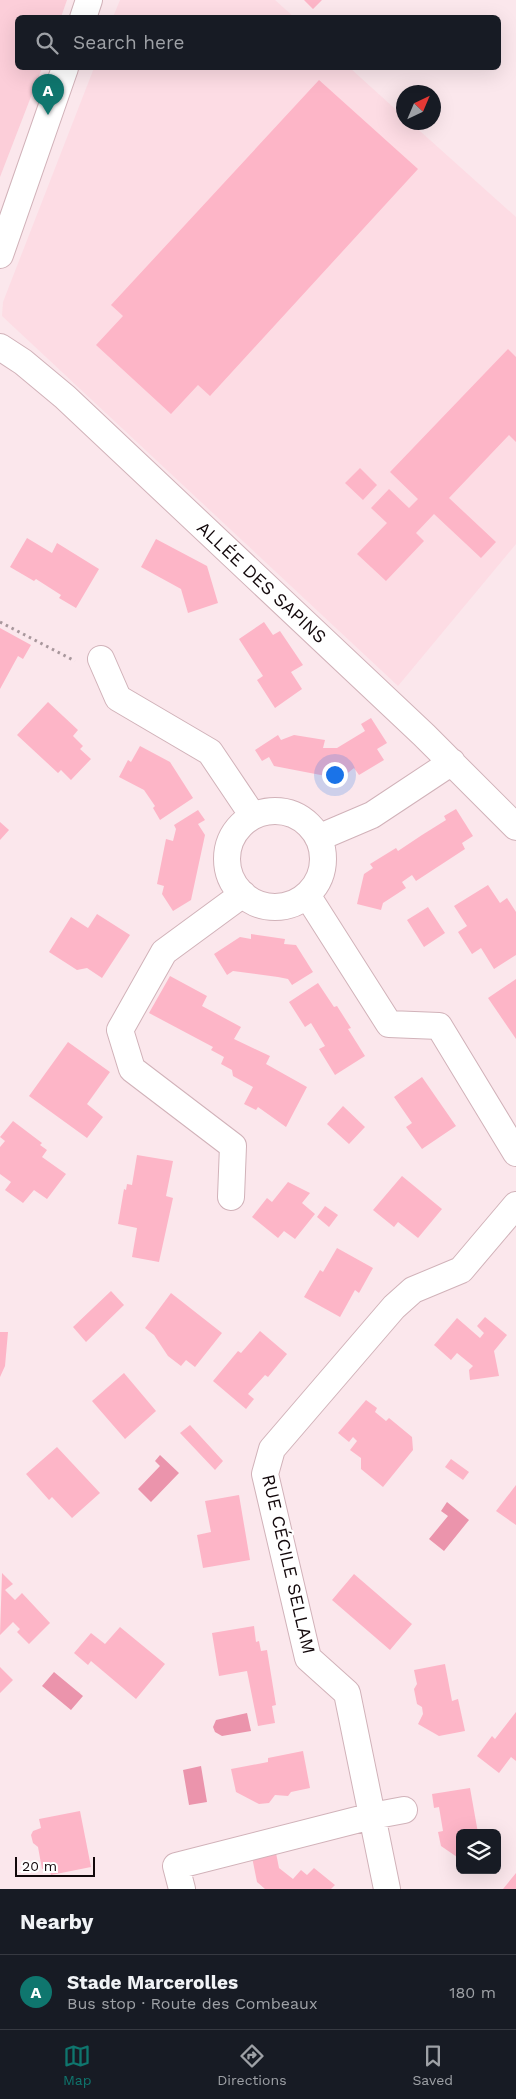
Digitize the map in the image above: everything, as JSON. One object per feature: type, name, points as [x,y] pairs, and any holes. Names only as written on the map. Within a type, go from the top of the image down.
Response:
[{"type":"street","points":[[84,15],[89,0]]},
{"type":"street","points":[[0,255],[64,70]]},
{"type":"street","name":"ALLÉE DES SAPINS","points":[[0,347],[23,362],[65,397],[452,762],[516,827]]},
{"type":"street","points":[[105,670],[118,698],[210,752],[253,816]]},
{"type":"street","points":[[318,838],[372,814],[452,762]]},
{"type":"street","points":[[267,812],[290,814],[309,825],[318,838],[323,853],[322,868],[317,883],[306,895],[295,902],[282,906],[267,906],[254,902],[243,894],[230,875],[227,852],[232,838],[240,825],[253,816],[267,812]]},
{"type":"street","points":[[231,1197],[233,1146],[132,1069],[120,1030],[164,952],[243,894]]},
{"type":"street","points":[[306,895],[389,1024],[439,1026],[516,1153]]},
{"type":"street","name":"RUE CÉCILE SELLAM","points":[[387,1889],[347,1694],[308,1658],[265,1474],[272,1449],[394,1307],[413,1290],[461,1270],[516,1206]]},
{"type":"street","points":[[182,1889],[176,1866],[372,1816],[404,1810]]},
{"type":"path","points":[[0,622],[105,670]]},
{"type":"shaded area","points":[[0,0],[67,0],[62,15],[15,15],[15,70],[41,70],[0,177]]},
{"type":"shaded area","points":[[120,0],[275,0],[292,15],[114,15]]},
{"type":"shaded area","points":[[93,70],[352,70],[396,110],[396,130],[419,130],[516,217],[516,544],[398,686],[2,316],[3,302]]},
{"type":"shaded area","points":[[160,1455],[179,1473],[151,1502],[138,1489],[160,1466],[155,1461]]},
{"type":"shaded area","points":[[447,1502],[469,1520],[444,1551],[429,1539],[448,1516],[441,1511]]},
{"type":"shaded area","points":[[54,1672],[83,1696],[71,1710],[42,1686]]},
{"type":"shaded area","points":[[247,1713],[251,1731],[222,1736],[215,1732],[213,1727],[216,1720]]},
{"type":"shaded area","points":[[201,1766],[207,1802],[189,1805],[183,1770]]},
{"type":"building","points":[[304,0],[322,0],[313,9]]},
{"type":"building","points":[[319,80],[418,169],[210,396],[198,385],[171,414],[96,345],[123,316],[111,305]]},
{"type":"building","points":[[508,349],[516,357],[516,442],[509,435],[449,498],[496,542],[481,558],[434,514],[416,533],[424,541],[386,581],[357,554],[387,523],[371,508],[389,489],[409,508],[418,499],[390,472]]},
{"type":"building","points":[[360,468],[377,485],[363,500],[345,483]]},
{"type":"building","points":[[27,538],[52,553],[57,543],[99,569],[76,608],[59,598],[61,595],[36,579],[34,581],[10,567]]},
{"type":"building","points":[[156,539],[207,566],[218,603],[188,613],[181,589],[141,567]]},
{"type":"building","points":[[264,622],[273,635],[280,631],[303,665],[291,672],[302,689],[275,708],[257,680],[263,676],[239,639]]},
{"type":"building","points":[[0,628],[31,645],[23,659],[18,656],[0,689]]},
{"type":"building","points":[[48,702],[78,730],[73,736],[83,746],[80,749],[91,759],[71,780],[61,770],[58,773],[17,735]]},
{"type":"building","points":[[371,718],[387,743],[377,749],[384,760],[359,775],[354,768],[344,776],[339,770],[331,777],[274,766],[269,757],[262,761],[255,750],[278,735],[281,740],[294,735],[325,740],[323,748],[337,748],[365,731],[361,724]]},
{"type":"building","points":[[140,746],[170,762],[193,798],[160,820],[153,808],[155,806],[144,790],[119,777],[128,760],[131,762]]},
{"type":"building","points":[[456,809],[473,836],[462,843],[465,849],[416,881],[412,875],[402,882],[406,888],[383,903],[381,910],[357,904],[364,874],[373,868],[370,864],[396,848],[398,851],[446,820],[444,816]]},
{"type":"building","points":[[198,810],[205,820],[198,824],[205,835],[191,900],[173,911],[162,894],[164,886],[157,884],[166,839],[173,841],[176,829],[174,825]]},
{"type":"building","points":[[0,822],[9,830],[0,840]]},
{"type":"building","points":[[488,885],[500,903],[507,898],[516,912],[516,955],[494,969],[481,948],[472,954],[458,932],[467,926],[454,906]]},
{"type":"building","points":[[428,907],[445,933],[424,947],[407,920]]},
{"type":"building","points":[[97,914],[130,935],[102,978],[87,968],[77,970],[49,952],[71,917],[88,928]]},
{"type":"building","points":[[251,934],[285,939],[284,944],[296,945],[313,972],[292,985],[288,979],[278,977],[233,971],[227,975],[214,954],[240,937],[251,939]]},
{"type":"building","points":[[170,976],[207,996],[202,1006],[241,1027],[234,1039],[270,1056],[266,1064],[307,1087],[286,1127],[258,1107],[256,1110],[244,1104],[253,1087],[233,1076],[232,1070],[221,1064],[224,1057],[211,1050],[213,1047],[149,1013]]},
{"type":"building","points":[[516,979],[516,1039],[488,998]]},
{"type":"building","points":[[318,983],[334,1007],[337,1006],[351,1028],[348,1029],[365,1056],[335,1075],[319,1049],[325,1046],[311,1023],[305,1027],[289,1002]]},
{"type":"building","points":[[68,1042],[110,1072],[87,1104],[103,1117],[87,1138],[29,1096]]},
{"type":"building","points":[[422,1077],[456,1126],[422,1149],[406,1127],[412,1123],[394,1097]]},
{"type":"building","points":[[343,1106],[365,1127],[349,1144],[327,1124]]},
{"type":"building","points":[[13,1121],[42,1143],[40,1145],[47,1150],[42,1157],[66,1174],[47,1199],[34,1190],[23,1203],[5,1190],[11,1182],[0,1174],[0,1147],[5,1141],[0,1137]]},
{"type":"building","points":[[137,1155],[173,1161],[166,1196],[173,1198],[159,1262],[132,1257],[137,1228],[118,1224],[124,1189],[126,1190],[127,1184],[132,1185]]},
{"type":"building","points":[[402,1176],[442,1209],[418,1238],[398,1222],[394,1227],[373,1210]]},
{"type":"building","points":[[288,1182],[310,1193],[302,1203],[315,1214],[295,1239],[284,1231],[278,1238],[252,1217],[267,1198],[272,1202]]},
{"type":"building","points":[[325,1206],[338,1215],[329,1227],[317,1217]]},
{"type":"building","points":[[337,1248],[373,1268],[359,1293],[355,1290],[340,1317],[304,1297],[320,1270],[323,1272]]},
{"type":"building","points":[[111,1291],[124,1305],[86,1342],[73,1327]]},
{"type":"building","points":[[171,1293],[222,1333],[195,1367],[186,1360],[181,1366],[168,1356],[154,1335],[145,1328]]},
{"type":"building","points":[[485,1317],[507,1335],[494,1351],[499,1376],[470,1380],[469,1370],[473,1366],[457,1353],[451,1360],[434,1345],[457,1318],[480,1338],[484,1333],[477,1326]]},
{"type":"building","points":[[260,1331],[287,1354],[268,1377],[265,1375],[248,1394],[254,1399],[246,1409],[213,1381],[238,1351],[241,1353]]},
{"type":"building","points":[[0,1332],[8,1332],[5,1366],[0,1377]]},
{"type":"building","points":[[124,1373],[156,1411],[125,1439],[92,1401]]},
{"type":"building","points":[[366,1400],[377,1408],[375,1412],[386,1421],[389,1418],[412,1437],[413,1450],[383,1487],[361,1469],[361,1458],[350,1450],[357,1441],[353,1437],[349,1442],[338,1433]]},
{"type":"building","points":[[190,1425],[223,1461],[215,1470],[180,1433]]},
{"type":"building","points":[[57,1447],[100,1493],[72,1518],[52,1497],[49,1500],[26,1474]]},
{"type":"building","points":[[451,1459],[469,1472],[463,1480],[445,1467]]},
{"type":"building","points":[[516,1485],[516,1525],[496,1511]]},
{"type":"building","points":[[239,1495],[250,1560],[203,1568],[197,1535],[211,1532],[205,1501]]},
{"type":"building","points":[[2,1573],[13,1584],[5,1590],[15,1600],[22,1593],[50,1623],[29,1644],[17,1632],[20,1629],[13,1622],[0,1635]]},
{"type":"building","points":[[354,1574],[412,1624],[390,1650],[332,1600]]},
{"type":"building","points":[[254,1626],[256,1642],[259,1641],[261,1651],[267,1650],[276,1705],[272,1706],[275,1723],[258,1726],[247,1671],[219,1676],[212,1633]]},
{"type":"building","points":[[120,1627],[165,1664],[136,1699],[91,1661],[88,1665],[74,1653],[91,1633],[105,1644]]},
{"type":"building","points":[[445,1664],[452,1701],[458,1699],[465,1731],[439,1736],[418,1724],[423,1714],[422,1707],[417,1704],[414,1689],[417,1684],[414,1670]]},
{"type":"building","points":[[0,1667],[13,1680],[0,1693]]},
{"type":"building","points":[[516,1712],[516,1761],[511,1757],[499,1773],[477,1756],[492,1736],[495,1739]]},
{"type":"building","points":[[303,1751],[310,1788],[291,1792],[288,1796],[275,1795],[269,1803],[259,1804],[236,1792],[231,1769],[268,1762],[268,1758]]},
{"type":"building","points":[[470,1788],[477,1829],[456,1829],[456,1856],[441,1846],[438,1832],[443,1831],[439,1807],[434,1808],[432,1794]]},
{"type":"building","points":[[80,1811],[91,1867],[51,1875],[49,1868],[42,1869],[38,1847],[33,1843],[31,1835],[33,1831],[41,1828],[39,1819]]},
{"type":"building","points":[[276,1853],[279,1868],[293,1879],[301,1870],[307,1875],[314,1868],[335,1885],[331,1889],[265,1889],[257,1882],[252,1857]]},
{"type":"building","points":[[516,1873],[516,1889],[503,1889]]},
{"type":"place","name":"Stade Marcerolles","points":[[48,115]]}]
